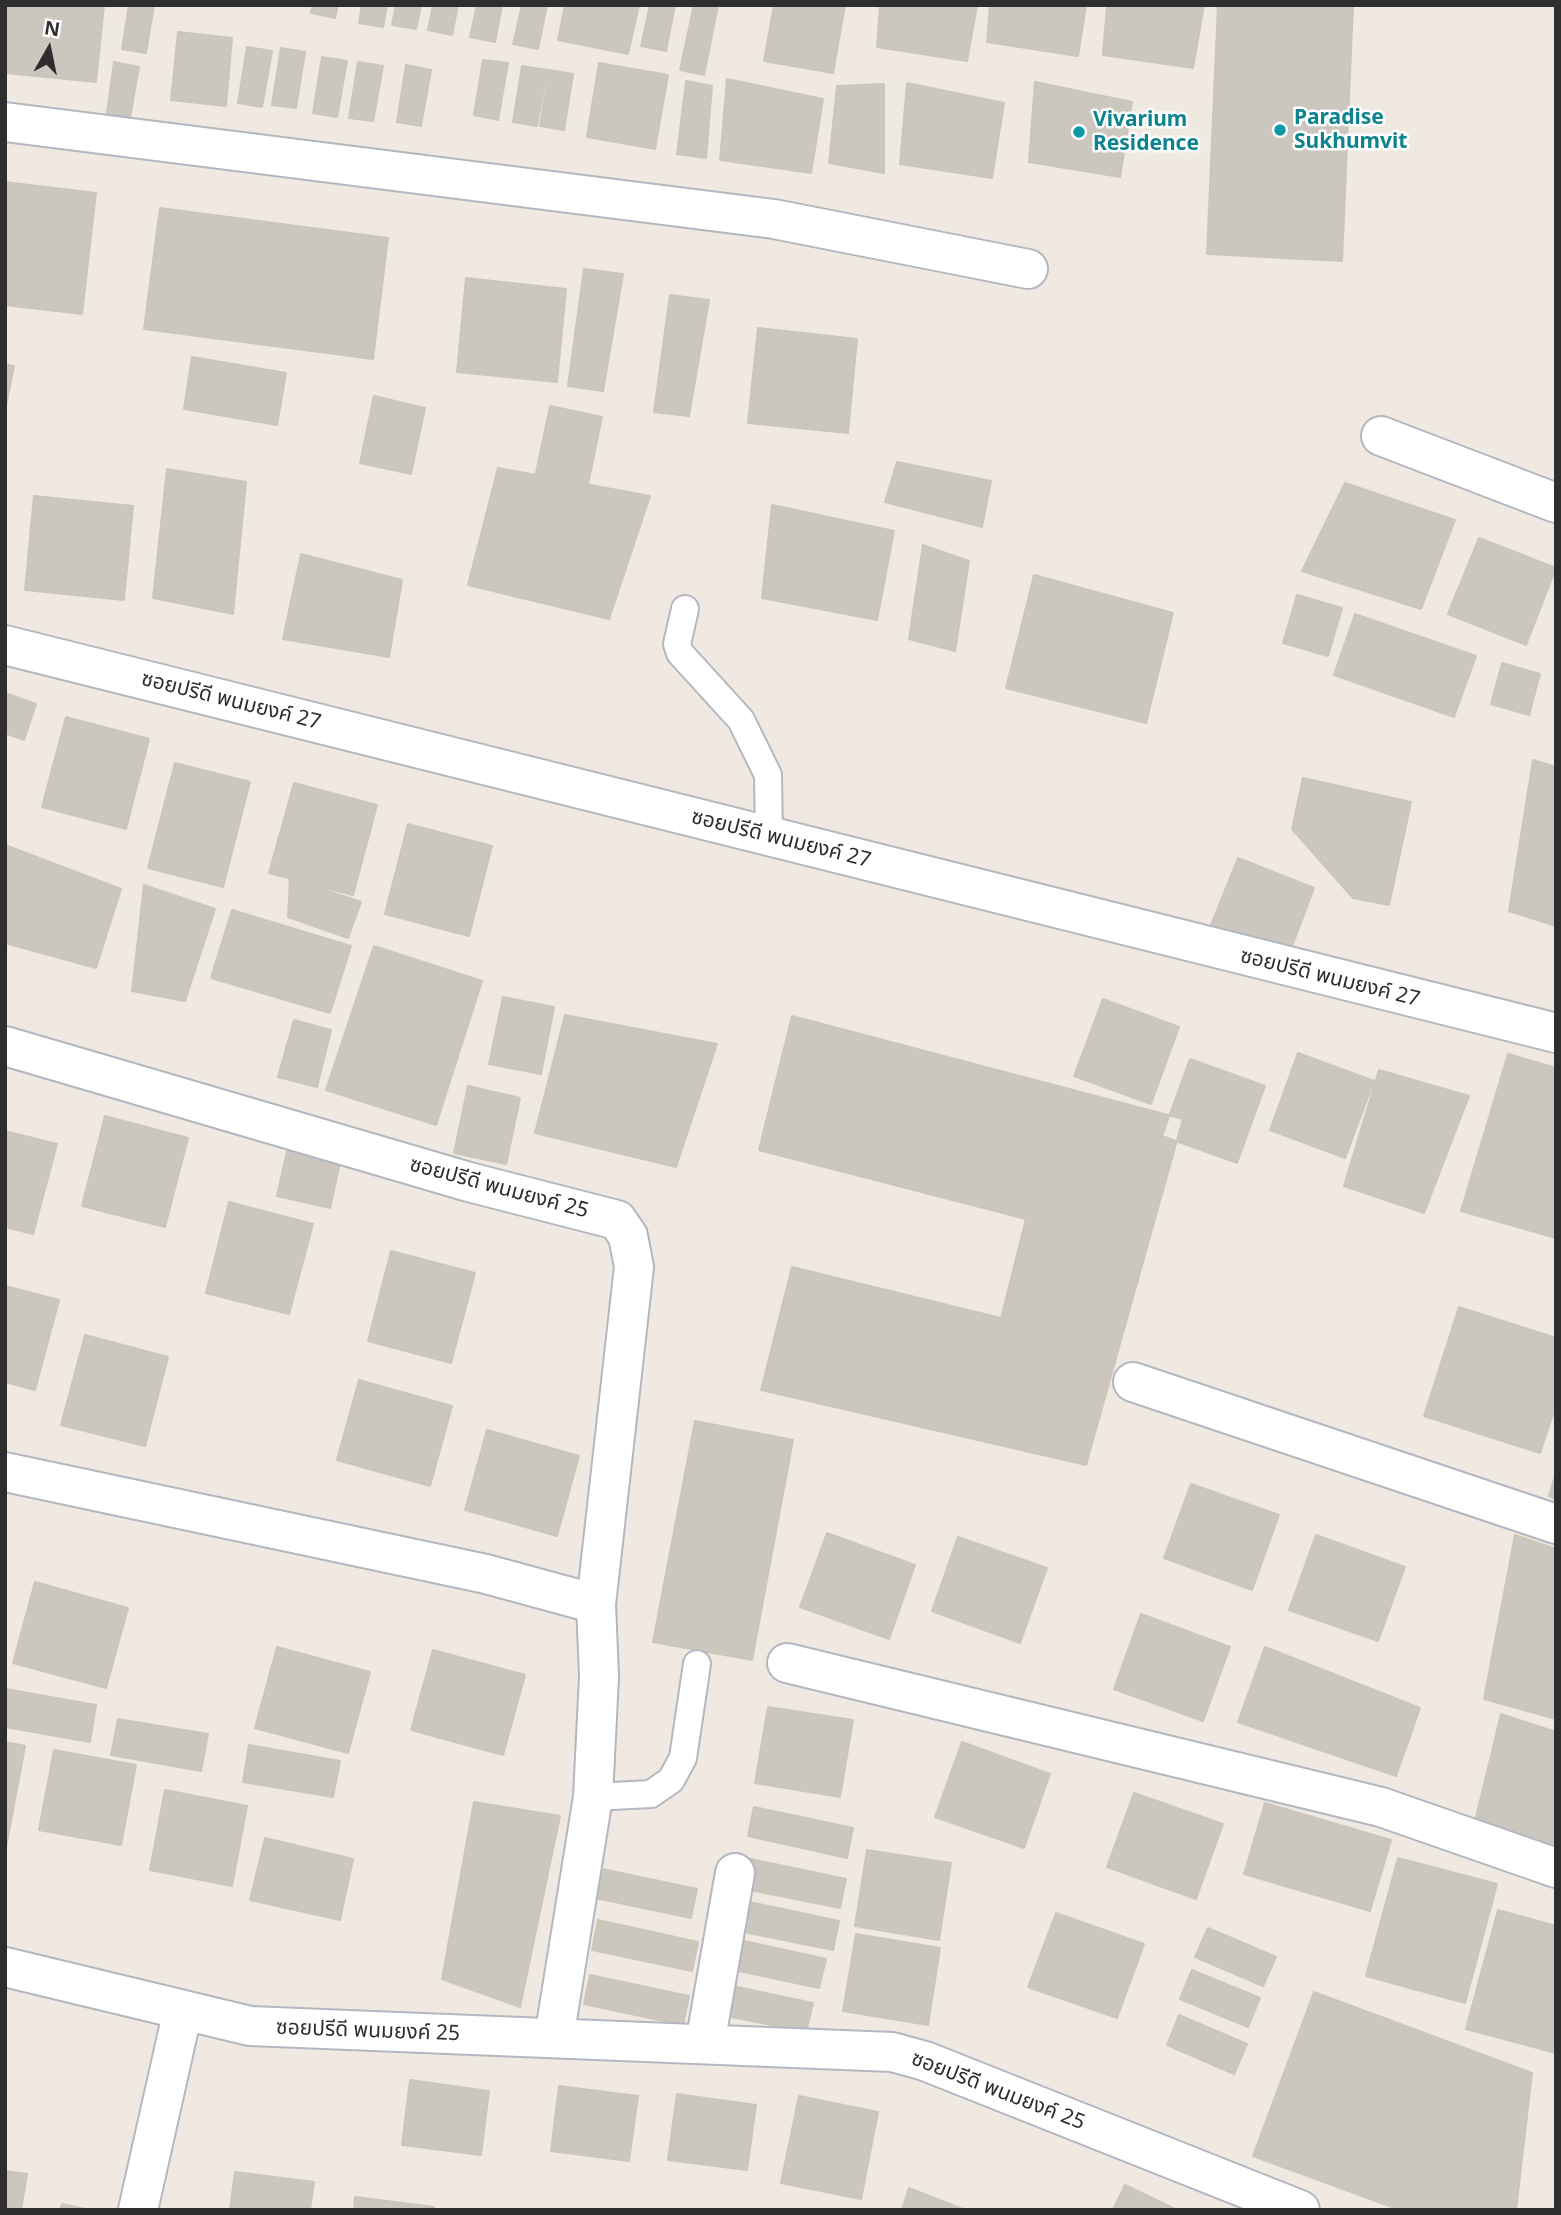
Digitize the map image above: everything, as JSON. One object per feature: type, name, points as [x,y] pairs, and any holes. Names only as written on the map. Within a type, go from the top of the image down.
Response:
[{"type":"street","points":[[5,122],[774,219],[1028,269]]},
{"type":"street","points":[[1381,436],[1556,503]]},
{"type":"street","name":"ซอยปรีดี พนมยงค์ 27","points":[[5,645],[1556,1033]]},
{"type":"street","name":"ซอยปรีดี พนมยงค์ 25","points":[[5,1046],[469,1182],[617,1220],[632,1246],[634,1267],[596,1604],[599,1677],[593,1797],[554,2038]]},
{"type":"street","points":[[1133,1382],[1556,1524]]},
{"type":"street","points":[[5,1472],[486,1574],[596,1604]]},
{"type":"street","points":[[787,1663],[1381,1807],[1556,1868]]},
{"type":"street","points":[[705,2044],[735,1873]]},
{"type":"street","name":"ซอยปรีดี พนมยงค์ 25","points":[[5,1967],[250,2026],[892,2052],[925,2061],[1300,2210]]},
{"type":"street","points":[[138,2210],[183,2010]]},
{"type":"lane","points":[[685,609],[677,644],[680,653],[741,720],[768,775],[769,836]]},
{"type":"lane","points":[[593,1797],[652,1794],[671,1780],[682,1758],[697,1664]]},
{"type":"building","points":[[5,5],[104,5],[96,82],[5,73]]},
{"type":"building","points":[[129,5],[154,5],[146,53],[122,49]]},
{"type":"building","points":[[313,5],[338,5],[335,18],[311,13]]},
{"type":"building","points":[[362,5],[387,5],[383,27],[359,23]]},
{"type":"building","points":[[396,5],[421,5],[416,29],[392,25]]},
{"type":"building","points":[[433,5],[458,5],[452,35],[428,30]]},
{"type":"building","points":[[477,5],[502,5],[495,42],[470,37]]},
{"type":"building","points":[[522,5],[547,5],[538,49],[513,44]]},
{"type":"building","points":[[565,5],[639,5],[628,54],[558,40]]},
{"type":"building","points":[[650,5],[675,5],[666,51],[641,46]]},
{"type":"building","points":[[694,5],[718,5],[704,75],[680,70]]},
{"type":"building","points":[[774,5],[845,5],[833,73],[764,61]]},
{"type":"building","points":[[880,5],[977,5],[967,61],[877,47]]},
{"type":"building","name":"Vivarium Residence","points":[[990,5],[1086,5],[1078,56],[987,42]]},
{"type":"building","name":"Vivarium Residence","points":[[1107,5],[1204,5],[1193,68],[1103,55]]},
{"type":"building","name":"Paradise Sukhumvit","points":[[1218,5],[1353,5],[1342,261],[1207,254]]},
{"type":"building","points":[[178,32],[232,38],[226,106],[171,100]]},
{"type":"building","points":[[247,47],[272,51],[262,107],[238,103]]},
{"type":"building","points":[[281,48],[305,52],[296,108],[272,105]]},
{"type":"building","points":[[322,57],[347,61],[337,117],[313,113]]},
{"type":"building","points":[[483,60],[508,63],[498,120],[474,115]]},
{"type":"building","points":[[114,62],[139,67],[129,123],[106,119]]},
{"type":"building","points":[[358,62],[383,66],[373,121],[349,118]]},
{"type":"building","points":[[599,63],[668,75],[655,149],[587,137]]},
{"type":"building","points":[[406,65],[431,70],[421,126],[397,122]]},
{"type":"building","points":[[522,66],[547,70],[537,126],[513,122]]},
{"type":"building","points":[[549,70],[573,74],[564,130],[540,126]]},
{"type":"building","points":[[727,79],[823,99],[811,173],[720,160]]},
{"type":"building","points":[[686,81],[712,86],[706,158],[677,154]]},
{"type":"building","name":"Vivarium Residence","points":[[1035,82],[1132,102],[1120,177],[1029,162]]},
{"type":"building","points":[[907,83],[1004,103],[992,178],[900,164]]},
{"type":"building","points":[[884,84],[884,173],[829,163],[837,86]]},
{"type":"building","points":[[5,182],[96,193],[82,314],[5,305]]},
{"type":"building","points":[[160,208],[388,238],[373,359],[144,329]]},
{"type":"building","points":[[584,269],[623,274],[603,391],[568,386]]},
{"type":"building","points":[[466,278],[566,289],[557,382],[457,372]]},
{"type":"building","points":[[670,295],[709,300],[689,416],[654,412]]},
{"type":"building","points":[[758,328],[857,339],[848,433],[748,423]]},
{"type":"building","points":[[192,357],[286,373],[277,425],[184,409]]},
{"type":"building","points":[[5,364],[14,366],[5,410]]},
{"type":"building","points":[[374,396],[425,408],[411,474],[360,463]]},
{"type":"building","points":[[550,406],[602,417],[588,484],[536,473]]},
{"type":"building","points":[[897,462],[991,481],[982,527],[885,502]]},
{"type":"building","points":[[498,468],[650,496],[609,619],[468,585]]},
{"type":"building","points":[[167,469],[246,482],[233,614],[153,598]]},
{"type":"building","points":[[1345,483],[1455,520],[1421,609],[1302,571]]},
{"type":"building","points":[[34,496],[133,506],[124,600],[25,590]]},
{"type":"building","points":[[772,505],[894,531],[877,620],[762,598]]},
{"type":"building","points":[[1479,538],[1556,568],[1526,645],[1448,614]]},
{"type":"building","points":[[923,545],[969,561],[955,651],[909,639]]},
{"type":"building","points":[[301,554],[402,580],[389,657],[283,639]]},
{"type":"building","points":[[1034,575],[1173,613],[1146,723],[1006,688]]},
{"type":"building","points":[[1297,595],[1342,608],[1328,656],[1283,643]]},
{"type":"building","points":[[1355,614],[1476,656],[1454,717],[1334,675]]},
{"type":"building","points":[[1502,663],[1540,674],[1529,715],[1491,704]]},
{"type":"building","points":[[5,693],[36,704],[24,740],[5,733]]},
{"type":"building","points":[[66,717],[149,739],[126,829],[42,807]]},
{"type":"building","points":[[1533,760],[1556,767],[1556,926],[1509,911]]},
{"type":"building","points":[[175,763],[250,782],[223,887],[148,868]]},
{"type":"building","points":[[1303,778],[1411,802],[1389,905],[1353,898],[1292,829]]},
{"type":"building","points":[[294,783],[377,805],[353,895],[269,873]]},
{"type":"building","points":[[408,824],[492,846],[469,936],[385,914]]},
{"type":"building","points":[[5,845],[121,889],[96,968],[5,943]]},
{"type":"building","points":[[1238,858],[1314,888],[1285,965],[1207,935]]},
{"type":"building","points":[[290,878],[361,902],[348,938],[288,917]]},
{"type":"building","points":[[144,885],[215,909],[185,1001],[132,991]]},
{"type":"building","points":[[232,910],[351,946],[330,1013],[211,978]]},
{"type":"building","points":[[374,946],[482,981],[436,1125],[326,1090]]},
{"type":"building","points":[[503,997],[554,1007],[541,1074],[489,1064]]},
{"type":"building","points":[[1103,999],[1179,1027],[1151,1104],[1074,1076]]},
{"type":"building","points":[[565,1015],[717,1044],[676,1167],[535,1133]]},
{"type":"building","points":[[792,1016],[1183,1119],[1086,1465],[761,1390],[792,1267],[1001,1318],[1026,1219],[759,1150]]},
{"type":"building","points":[[294,1020],[331,1030],[317,1087],[278,1077]]},
{"type":"building","points":[[1298,1053],[1374,1081],[1345,1158],[1270,1130]]},
{"type":"building","points":[[1508,1054],[1556,1068],[1556,1238],[1461,1211]]},
{"type":"building","points":[[1190,1059],[1265,1086],[1237,1163],[1162,1136]]},
{"type":"building","points":[[1379,1070],[1469,1096],[1424,1213],[1344,1186]]},
{"type":"building","points":[[468,1086],[520,1098],[506,1164],[454,1153]]},
{"type":"building","points":[[105,1116],[188,1138],[165,1227],[82,1206]]},
{"type":"building","points":[[5,1131],[57,1144],[33,1234],[5,1227]]},
{"type":"building","points":[[290,1138],[343,1150],[330,1208],[277,1196]]},
{"type":"building","points":[[229,1202],[313,1224],[289,1314],[206,1293]]},
{"type":"building","points":[[391,1251],[475,1273],[451,1363],[368,1341]]},
{"type":"building","points":[[5,1286],[59,1300],[35,1390],[5,1382]]},
{"type":"building","points":[[1459,1307],[1556,1338],[1556,1405],[1540,1453],[1424,1416]]},
{"type":"building","points":[[85,1335],[168,1357],[145,1446],[61,1425]]},
{"type":"building","points":[[359,1380],[452,1406],[430,1486],[337,1460]]},
{"type":"building","points":[[695,1421],[793,1440],[752,1660],[653,1642]]},
{"type":"building","points":[[487,1430],[579,1456],[557,1536],[465,1510]]},
{"type":"building","points":[[1556,1473],[1556,1499],[1549,1496]]},
{"type":"building","points":[[1191,1484],[1279,1515],[1252,1590],[1164,1558]]},
{"type":"building","points":[[827,1533],[915,1565],[889,1639],[800,1607]]},
{"type":"building","points":[[1316,1535],[1405,1567],[1378,1641],[1289,1610]]},
{"type":"building","points":[[1515,1535],[1556,1549],[1556,1719],[1484,1699]]},
{"type":"building","points":[[958,1537],[1047,1568],[1020,1643],[932,1611]]},
{"type":"building","points":[[35,1582],[128,1608],[106,1688],[13,1663]]},
{"type":"building","points":[[1141,1614],[1230,1647],[1203,1721],[1114,1689]]},
{"type":"building","points":[[277,1647],[370,1672],[348,1753],[255,1728]]},
{"type":"building","points":[[1265,1647],[1420,1708],[1396,1776],[1238,1722]]},
{"type":"building","points":[[433,1650],[525,1675],[503,1755],[411,1730]]},
{"type":"building","points":[[6,1689],[96,1705],[90,1742],[5,1727]]},
{"type":"building","points":[[768,1707],[853,1720],[840,1797],[755,1783]]},
{"type":"building","points":[[1501,1714],[1556,1732],[1556,1864],[1474,1826]]},
{"type":"building","points":[[118,1719],[208,1734],[201,1771],[111,1755]]},
{"type":"building","points":[[5,1742],[25,1746],[5,1853]]},
{"type":"building","points":[[962,1742],[1050,1774],[1024,1848],[935,1817]]},
{"type":"building","points":[[249,1745],[340,1761],[333,1797],[243,1782]]},
{"type":"building","points":[[54,1750],[136,1765],[121,1845],[39,1830]]},
{"type":"building","points":[[165,1790],[247,1806],[232,1886],[150,1870]]},
{"type":"building","points":[[1134,1793],[1223,1824],[1196,1899],[1107,1867]]},
{"type":"building","points":[[474,1802],[560,1816],[520,2007],[442,1979]]},
{"type":"building","points":[[1265,1803],[1391,1840],[1370,1911],[1244,1874]]},
{"type":"building","points":[[754,1807],[853,1828],[847,1858],[748,1836]]},
{"type":"building","points":[[265,1838],[353,1859],[340,1920],[250,1900]]},
{"type":"building","points":[[867,1850],[951,1863],[939,1940],[855,1926]]},
{"type":"building","points":[[746,1858],[846,1879],[840,1908],[740,1888]]},
{"type":"building","points":[[1398,1858],[1497,1884],[1465,2003],[1366,1976]]},
{"type":"building","points":[[598,1868],[697,1889],[691,1918],[591,1897]]},
{"type":"building","points":[[740,1900],[839,1921],[833,1950],[734,1930]]},
{"type":"building","points":[[1498,1910],[1556,1926],[1556,2053],[1466,2029]]},
{"type":"building","points":[[1056,1913],[1144,1944],[1117,2018],[1028,1987]]},
{"type":"building","points":[[598,1920],[698,1942],[692,1971],[592,1950]]},
{"type":"building","points":[[1208,1928],[1276,1957],[1263,1986],[1195,1957]]},
{"type":"building","points":[[856,1934],[940,1948],[928,2025],[843,2011]]},
{"type":"building","points":[[726,1937],[826,1959],[819,1988],[720,1967]]},
{"type":"building","points":[[1192,1970],[1260,1998],[1248,2027],[1180,1999]]},
{"type":"building","points":[[590,1975],[689,1996],[683,2025],[584,2004]]},
{"type":"building","points":[[714,1982],[813,2003],[806,2032],[707,2012]]},
{"type":"building","points":[[1314,1992],[1532,2073],[1516,2210],[1400,2210],[1253,2156]]},
{"type":"building","points":[[1179,2015],[1247,2044],[1234,2074],[1167,2045]]},
{"type":"building","points":[[410,2080],[489,2091],[481,2155],[402,2145]]},
{"type":"building","points":[[559,2086],[638,2096],[629,2161],[551,2151]]},
{"type":"building","points":[[677,2094],[756,2105],[747,2170],[668,2160]]},
{"type":"building","points":[[799,2096],[878,2112],[861,2199],[781,2183]]},
{"type":"building","points":[[5,2171],[27,2174],[21,2210],[5,2210]]},
{"type":"building","points":[[235,2172],[314,2182],[310,2210],[230,2210]]},
{"type":"building","points":[[1125,2185],[1177,2210],[1113,2210]]},
{"type":"building","points":[[909,2188],[965,2210],[902,2210]]},
{"type":"building","points":[[355,2197],[434,2207],[434,2210],[354,2210]]},
{"type":"building","points":[[62,2204],[90,2210],[60,2210]]},
{"type":"place","name":"Paradise Sukhumvit","points":[[1280,130]]},
{"type":"place","name":"Vivarium Residence","points":[[1079,132]]}]
